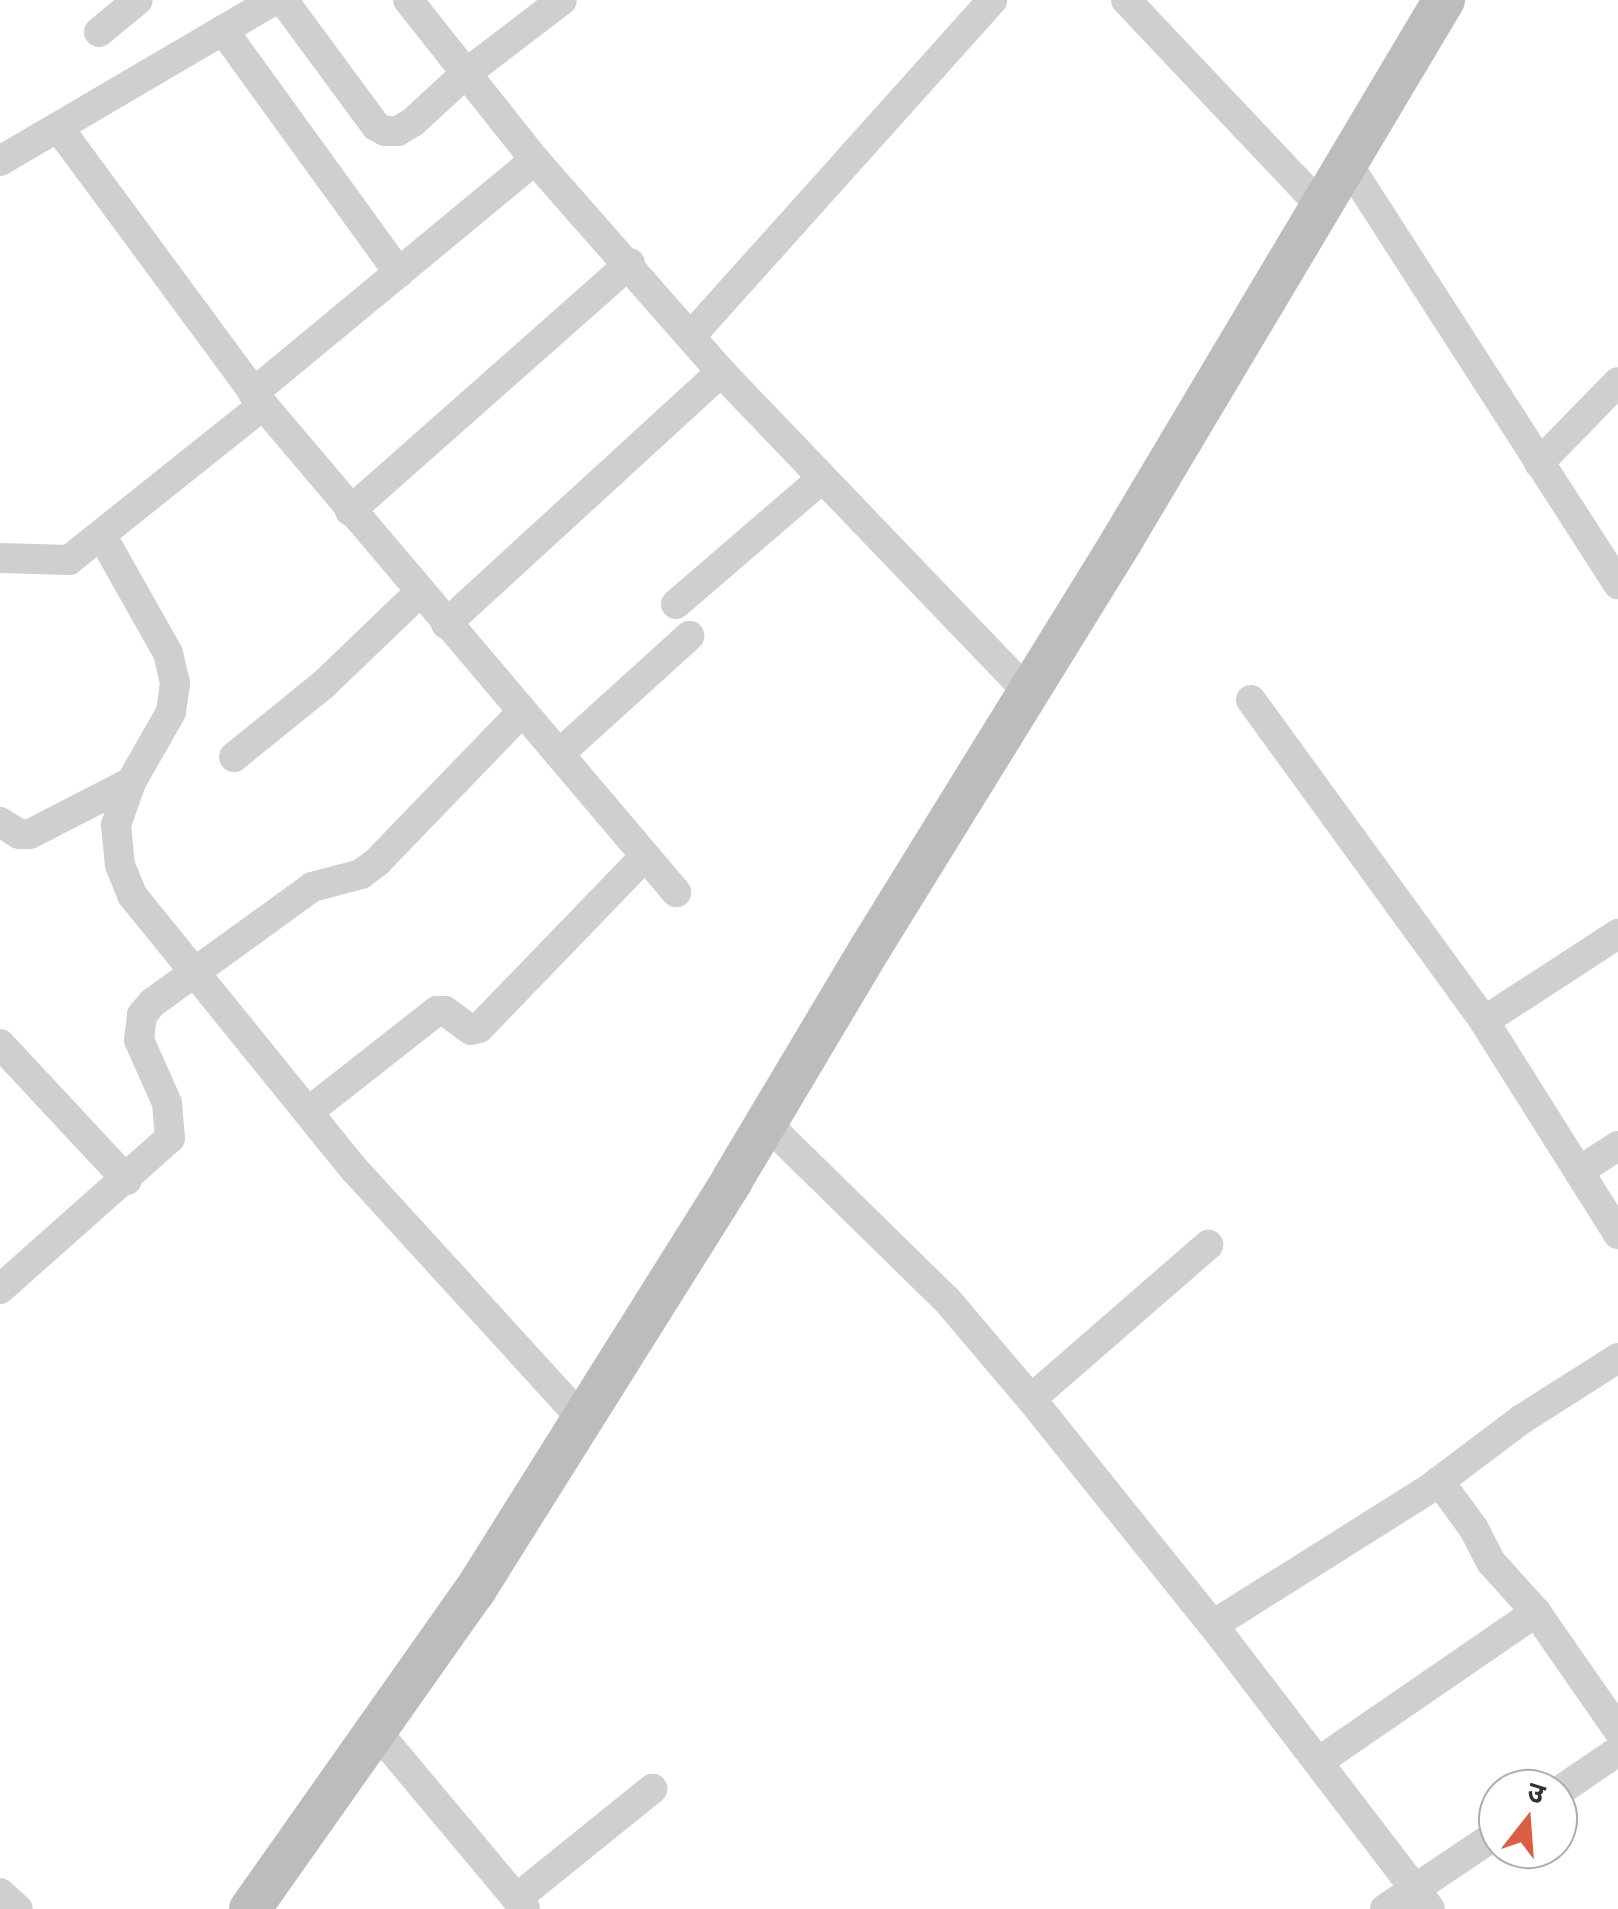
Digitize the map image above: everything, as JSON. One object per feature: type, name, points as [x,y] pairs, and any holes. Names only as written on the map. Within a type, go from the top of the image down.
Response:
[{"type":"street","points":[[99,32],[138,0]]},
{"type":"street","points":[[0,162],[274,0]]},
{"type":"street","points":[[283,0],[376,126],[385,132],[398,131],[414,122],[464,75],[562,0]]},
{"type":"street","points":[[408,0],[535,160],[630,263],[721,372],[820,480],[1028,692]]},
{"type":"street","points":[[691,336],[992,0]]},
{"type":"street","points":[[1126,0],[1321,206]]},
{"type":"street","points":[[250,1909],[378,1733],[582,1419],[1028,692],[1444,0]]},
{"type":"street","points":[[223,30],[398,273]]},
{"type":"street","points":[[58,127],[258,399],[676,892]]},
{"type":"street","points":[[0,558],[70,560],[102,536],[398,273],[535,160]]},
{"type":"street","points":[[1347,162],[1618,584]]},
{"type":"street","points":[[350,511],[630,263]]},
{"type":"street","points":[[446,624],[721,372]]},
{"type":"street","points":[[1538,463],[1618,382]]},
{"type":"street","points":[[676,604],[820,480]]},
{"type":"street","points":[[102,536],[168,653],[175,683],[171,712],[131,782],[116,825],[120,865],[132,896],[308,1112],[582,1419]]},
{"type":"street","points":[[234,757],[323,685],[420,593]]},
{"type":"street","points":[[559,754],[690,636]]},
{"type":"street","points":[[1251,700],[1484,1021],[1618,1234]]},
{"type":"street","points":[[0,1289],[170,1138],[167,1103],[138,1028],[152,1003],[312,887],[361,874],[378,862],[522,712]]},
{"type":"street","points":[[0,822],[6,829],[30,834],[131,782]]},
{"type":"street","points":[[308,1112],[437,1010],[445,1011],[470,1030],[479,1028],[645,856]]},
{"type":"street","points":[[1484,1021],[1618,934]]},
{"type":"street","points":[[0,1044],[127,1180]]},
{"type":"street","points":[[766,1123],[947,1300],[1031,1399],[1213,1625],[1423,1899]]},
{"type":"street","points":[[1579,1171],[1618,1146]]},
{"type":"street","points":[[1031,1399],[1208,1245]]},
{"type":"street","points":[[1213,1625],[1439,1481],[1522,1418],[1618,1358]]},
{"type":"street","points":[[1439,1481],[1474,1529],[1491,1562],[1536,1612],[1618,1730]]},
{"type":"street","points":[[1318,1762],[1536,1612]]},
{"type":"street","points":[[378,1733],[521,1904],[652,1789]]},
{"type":"street","points":[[1578,1778],[1618,1751]]},
{"type":"street","points":[[1384,1909],[1423,1899],[1478,1851]]},
{"type":"street","points":[[0,1893],[18,1909]]}]
